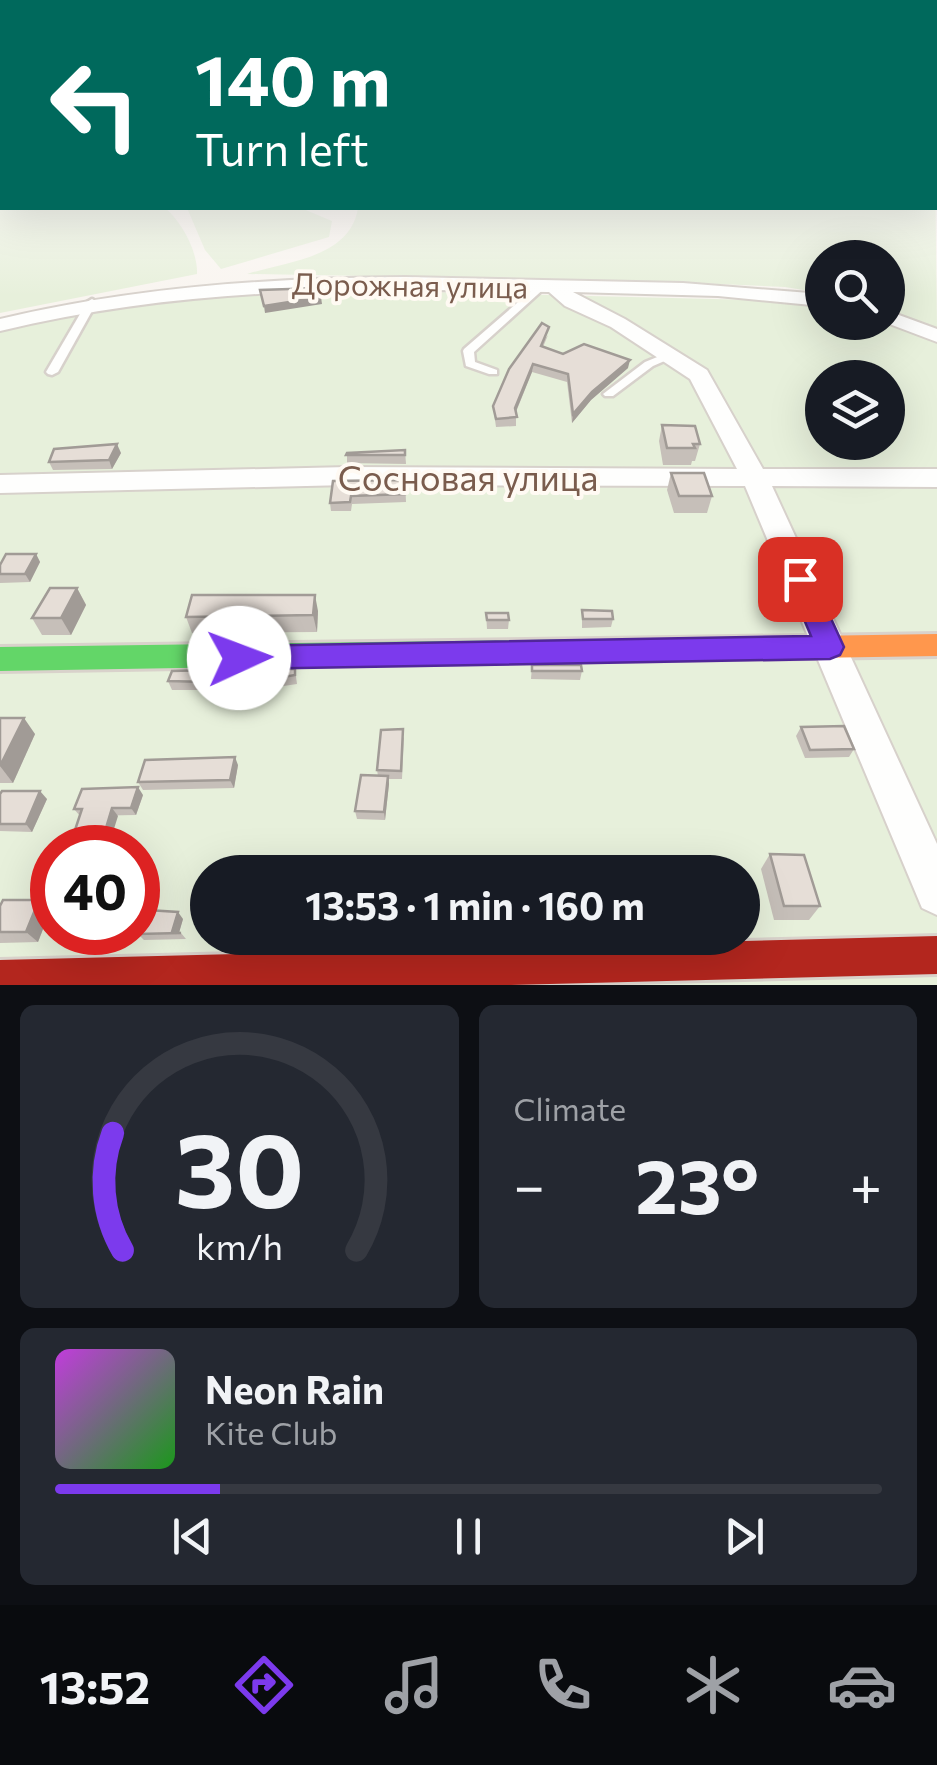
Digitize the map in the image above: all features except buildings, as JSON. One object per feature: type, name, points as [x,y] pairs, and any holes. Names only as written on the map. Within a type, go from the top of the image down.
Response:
[{"type":"street","name":"Дорожная улица","points":[[0,324],[92,302],[176,290],[282,282],[733,290],[805,298]]},
{"type":"street","points":[[548,286],[672,354],[700,374],[754,476],[937,893]]},
{"type":"street","points":[[905,324],[937,336]]},
{"type":"street","name":"Сосновая улица","points":[[0,484],[348,476],[937,478]]},
{"type":"street","points":[[0,659],[937,645]]},
{"type":"street","points":[[0,980],[234,976],[592,961],[937,955]]},
{"type":"lane","points":[[492,372],[470,364],[468,351],[548,286]]},
{"type":"lane","points":[[52,372],[92,302]]},
{"type":"lane","points":[[609,394],[649,364],[672,354]]},
{"type":"green space","points":[[0,210],[167,210],[188,238],[195,256],[197,274],[0,313]]},
{"type":"green space","points":[[188,210],[306,210],[332,221],[329,237],[221,269],[205,250]]},
{"type":"green space","points":[[357,210],[936,210],[937,329],[905,317],[905,240],[805,240],[805,290],[650,281],[247,274],[315,255],[343,238]]},
{"type":"green space","points":[[306,289],[798,301],[805,302],[805,340],[905,340],[905,330],[937,342],[937,985],[0,985],[0,330],[124,305]]},
{"type":"traffic: fast","points":[[0,659],[672,649]]},
{"type":"traffic: slow","points":[[672,649],[937,645]]},
{"type":"traffic: jam","points":[[0,979],[937,955]]},
{"type":"route","points":[[239,658],[830,647],[800,579]]}]
